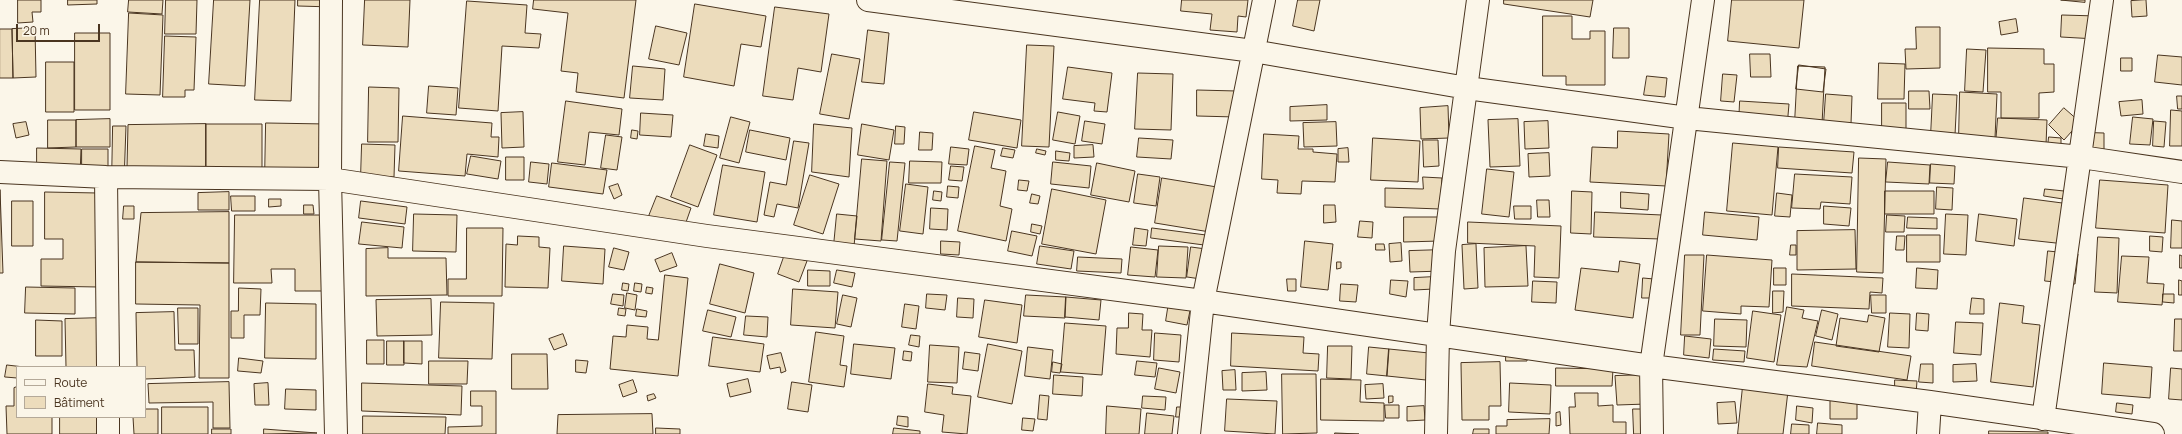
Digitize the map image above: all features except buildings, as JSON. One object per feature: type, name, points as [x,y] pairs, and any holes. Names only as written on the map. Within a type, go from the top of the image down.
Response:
[{"type":"street","points":[[331,0],[330,179],[336,434]]},
{"type":"street","points":[[868,0],[1253,51],[1467,88],[1687,118],[2081,157],[2182,172]]},
{"type":"street","points":[[1189,434],[1203,302],[1264,0]]},
{"type":"street","points":[[1436,434],[1438,335],[1444,251],[1478,0]]},
{"type":"street","points":[[1652,434],[1650,366],[1703,0]]},
{"type":"street","points":[[2043,419],[2102,0]]},
{"type":"street","points":[[0,172],[106,177],[330,179],[707,236],[1203,302],[1650,366],[1930,402],[2153,434]]},
{"type":"street","points":[[106,177],[108,366]]},
{"type":"street","points":[[1928,434],[1930,402]]},
{"type":"street","points":[[108,418],[108,434]]}]
